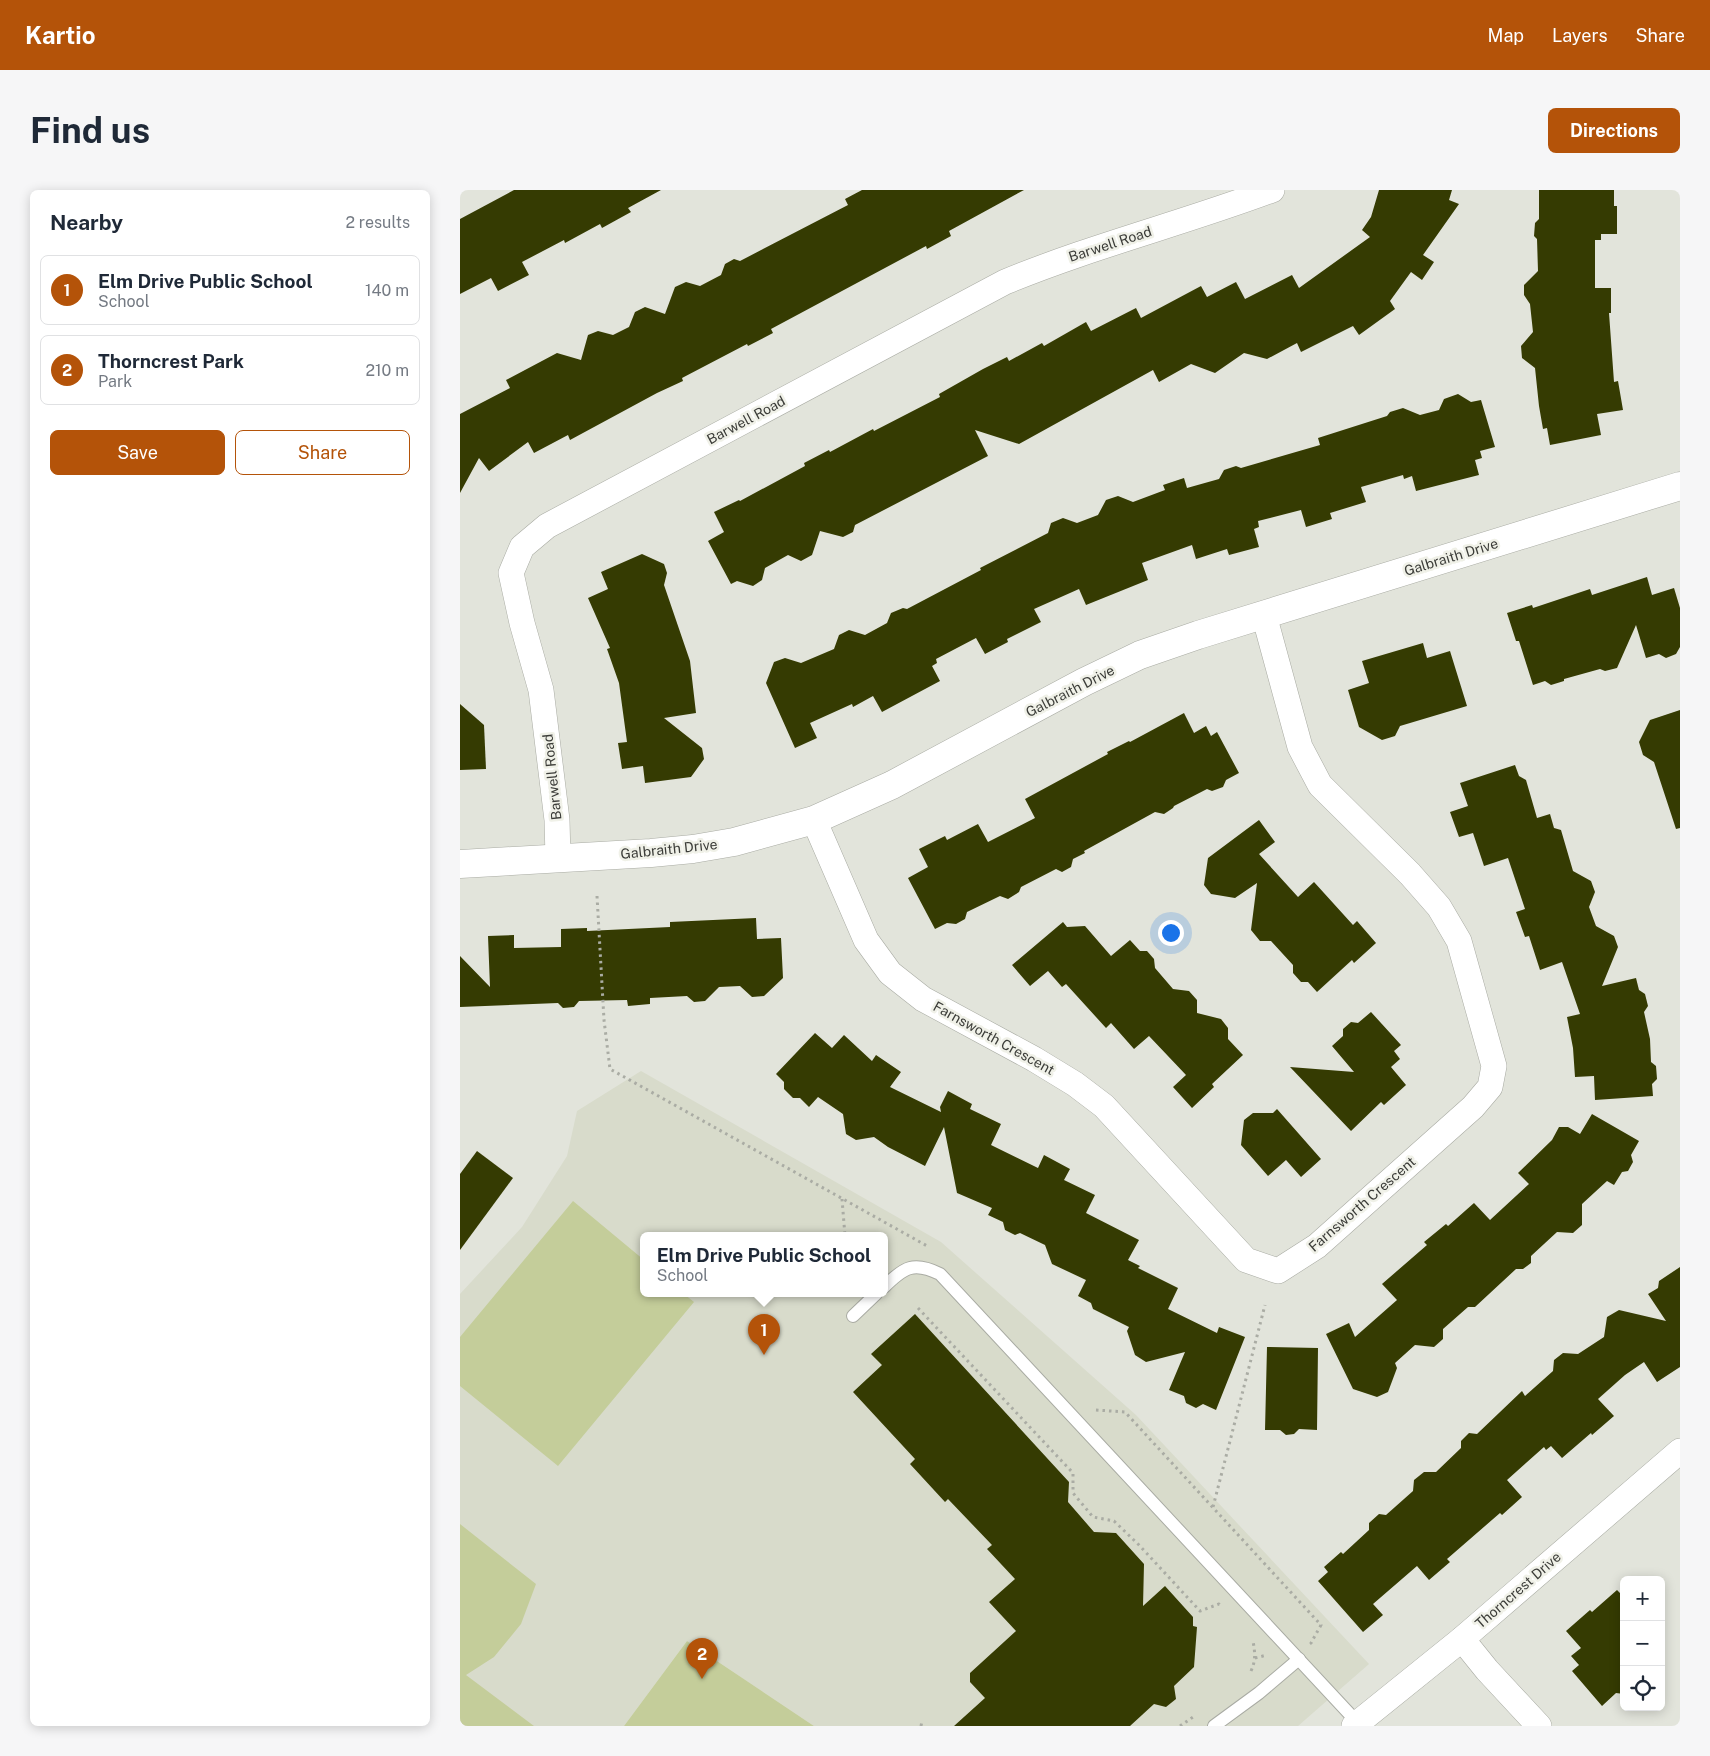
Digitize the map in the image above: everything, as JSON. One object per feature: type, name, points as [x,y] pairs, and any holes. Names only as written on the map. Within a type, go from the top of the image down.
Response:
[{"type":"street","name":"Barwell Road","points":[[558,858],[557,820],[542,690],[522,623],[511,573],[522,546],[546,526],[1005,282],[1042,266],[1238,203],[1272,190]]},
{"type":"street","name":"Galbraith Drive","points":[[460,864],[651,854],[693,849],[734,842],[814,820],[892,785],[1084,682],[1140,655],[1680,486]]},
{"type":"street","name":"Farnsworth Crescent","points":[[814,820],[866,940],[890,973],[923,999],[1034,1059],[1075,1084],[1104,1106],[1246,1260],[1278,1271],[1317,1246],[1473,1107],[1490,1087],[1494,1066],[1459,941],[1439,907],[1410,874],[1320,785],[1300,748],[1264,615]]},
{"type":"street","name":"Thorncrest Drive","points":[[1356,1724],[1462,1639],[1680,1451]]},
{"type":"street","points":[[1462,1639],[1487,1670],[1539,1726]]},
{"type":"lane","points":[[888,1282],[910,1267],[927,1268],[940,1274],[1299,1659],[1356,1724]]},
{"type":"lane","points":[[853,1316],[873,1297]]},
{"type":"lane","points":[[1214,1726],[1259,1693],[1299,1659]]},
{"type":"path","points":[[598,896],[604,1020],[610,1069],[936,1251]]},
{"type":"path","points":[[842,1199],[844,1232]]},
{"type":"path","points":[[1213,1507],[1266,1305]]},
{"type":"path","points":[[918,1308],[1073,1473],[1073,1493],[1093,1517],[1114,1521],[1200,1611],[1219,1604],[1226,1610]]},
{"type":"path","points":[[1094,1410],[1125,1412],[1322,1625],[1311,1643],[1315,1647]]},
{"type":"path","points":[[1249,1635],[1255,1652],[1254,1664],[1249,1675]]},
{"type":"path","points":[[1180,1726],[1196,1715]]},
{"type":"shaded area","points":[[641,1071],[941,1242],[1136,1415],[1369,1664],[1298,1726],[814,1726],[687,1641],[624,1726],[460,1726],[460,1294],[522,1227],[567,1156],[577,1111]]},
{"type":"green space","points":[[573,1201],[640,1257],[640,1297],[688,1297],[694,1302],[558,1466],[460,1386],[460,1337]]},
{"type":"green space","points":[[460,1524],[536,1584],[521,1624],[494,1657],[466,1675],[534,1726],[460,1726]]},
{"type":"green space","points":[[687,1641],[802,1718],[814,1726],[624,1726]]},
{"type":"building","points":[[514,190],[661,190],[628,208],[631,212],[602,228],[600,224],[565,243],[564,240],[522,262],[529,275],[498,291],[491,278],[460,294],[460,219]]},
{"type":"building","points":[[862,190],[1024,190],[949,231],[951,236],[927,249],[926,246],[771,329],[773,333],[748,346],[747,344],[682,378],[683,381],[570,440],[568,435],[534,453],[528,442],[489,471],[479,458],[460,493],[460,414],[510,388],[506,380],[557,353],[581,360],[588,335],[598,331],[613,335],[629,327],[635,312],[645,307],[665,314],[675,287],[686,282],[700,286],[721,275],[725,264],[734,259],[740,261],[848,205],[845,199]]},
{"type":"building","points":[[1379,190],[1452,190],[1449,200],[1459,204],[1423,255],[1434,262],[1422,280],[1411,272],[1390,301],[1395,309],[1359,335],[1353,326],[1301,352],[1297,343],[1267,359],[1244,353],[1215,373],[1191,364],[1159,382],[1153,370],[1019,444],[975,430],[988,456],[855,525],[853,532],[843,537],[820,531],[812,555],[801,561],[788,555],[765,568],[762,580],[753,586],[737,581],[731,584],[708,541],[724,532],[714,512],[740,501],[805,466],[804,463],[829,450],[830,452],[873,429],[874,431],[940,397],[939,394],[983,369],[1007,357],[1009,361],[1042,343],[1044,346],[1086,322],[1091,331],[1136,308],[1141,318],[1201,286],[1207,297],[1236,282],[1245,299],[1292,275],[1299,288],[1370,237],[1362,230],[1371,217]]},
{"type":"building","points":[[1539,190],[1614,190],[1614,206],[1617,206],[1617,234],[1601,234],[1601,240],[1595,240],[1595,288],[1611,288],[1611,313],[1609,313],[1614,382],[1618,381],[1623,410],[1597,414],[1601,435],[1550,445],[1547,428],[1543,429],[1535,368],[1522,358],[1521,346],[1533,332],[1530,304],[1524,295],[1524,285],[1538,271],[1537,239],[1534,236],[1535,223],[1539,219]]},
{"type":"building","points":[[1458,394],[1471,402],[1481,400],[1495,447],[1480,451],[1482,458],[1475,460],[1479,475],[1416,491],[1412,476],[1404,479],[1403,475],[1361,487],[1366,502],[1330,513],[1332,519],[1306,527],[1301,510],[1258,521],[1259,527],[1254,529],[1259,547],[1229,555],[1227,549],[1196,559],[1192,545],[1142,563],[1148,580],[1086,605],[1079,589],[1034,609],[1041,622],[1007,639],[1008,642],[985,654],[976,638],[936,659],[937,663],[932,666],[940,681],[882,712],[873,696],[853,707],[852,704],[810,723],[817,738],[795,748],[766,683],[774,662],[785,658],[801,663],[834,649],[839,635],[849,630],[865,635],[887,623],[891,613],[903,608],[907,609],[1048,533],[1051,523],[1063,518],[1077,523],[1098,515],[1106,500],[1118,496],[1133,502],[1165,490],[1163,485],[1184,478],[1187,488],[1219,479],[1224,470],[1236,466],[1241,468],[1320,445],[1318,438],[1387,416],[1390,412],[1403,408],[1420,415],[1439,410],[1444,399]]},
{"type":"building","points":[[642,554],[664,564],[667,573],[664,585],[690,661],[696,713],[664,718],[702,748],[704,759],[691,777],[645,783],[643,766],[622,769],[618,743],[627,742],[619,683],[607,649],[610,648],[588,598],[608,589],[601,572]]},
{"type":"building","points":[[1647,577],[1652,595],[1674,588],[1680,608],[1680,647],[1676,654],[1666,658],[1659,654],[1646,658],[1636,625],[1617,668],[1605,671],[1600,669],[1564,679],[1564,681],[1551,685],[1545,681],[1533,685],[1519,641],[1516,641],[1507,613],[1532,605],[1533,608],[1590,589],[1592,595]]},
{"type":"building","points":[[1423,643],[1427,658],[1450,651],[1467,706],[1400,726],[1395,736],[1382,740],[1359,727],[1348,690],[1369,683],[1362,661]]},
{"type":"building","points":[[460,704],[484,725],[486,769],[460,770]]},
{"type":"building","points":[[1680,710],[1680,828],[1676,829],[1654,762],[1643,755],[1639,742],[1650,720]]},
{"type":"building","points":[[1184,713],[1194,733],[1206,726],[1211,736],[1217,732],[1239,773],[1226,780],[1223,787],[1212,791],[1207,789],[1174,806],[1164,814],[1155,812],[1084,851],[1085,853],[1073,859],[1071,867],[1062,872],[1056,869],[1021,887],[1019,892],[1008,899],[1000,896],[967,912],[965,919],[956,924],[947,923],[935,929],[908,878],[928,867],[919,849],[945,836],[947,840],[978,824],[988,842],[1035,818],[1025,799],[1108,754],[1107,752]]},
{"type":"building","points":[[1515,765],[1519,776],[1526,780],[1537,818],[1550,814],[1554,828],[1561,830],[1573,871],[1591,881],[1595,892],[1589,907],[1596,926],[1614,936],[1618,947],[1602,986],[1636,978],[1639,990],[1645,994],[1648,1006],[1644,1012],[1650,1039],[1651,1062],[1656,1066],[1657,1079],[1652,1084],[1653,1096],[1595,1100],[1594,1076],[1575,1077],[1573,1048],[1567,1017],[1580,1014],[1562,962],[1540,970],[1529,936],[1525,937],[1516,912],[1525,909],[1508,858],[1484,866],[1473,833],[1459,837],[1450,812],[1468,806],[1460,783]]},
{"type":"building","points":[[1259,820],[1275,842],[1259,854],[1298,897],[1314,882],[1353,925],[1357,921],[1376,943],[1354,963],[1352,960],[1317,992],[1308,982],[1301,982],[1293,973],[1293,965],[1271,941],[1260,941],[1251,930],[1257,883],[1235,898],[1211,894],[1204,885],[1208,858]]},
{"type":"building","points":[[756,918],[757,939],[781,938],[783,978],[764,996],[752,997],[740,986],[719,987],[705,1001],[694,1002],[687,996],[650,998],[650,1004],[628,1006],[627,1000],[579,1001],[574,1007],[563,1008],[558,1003],[460,1007],[460,956],[490,987],[488,936],[514,935],[514,948],[561,947],[561,929],[587,928],[587,931],[670,927],[670,922]]},
{"type":"building","points":[[1063,922],[1067,927],[1085,926],[1111,956],[1130,940],[1140,951],[1147,951],[1154,959],[1155,968],[1173,989],[1189,991],[1197,1000],[1197,1013],[1221,1019],[1228,1028],[1228,1039],[1243,1055],[1212,1084],[1214,1087],[1192,1108],[1173,1087],[1186,1075],[1149,1036],[1134,1049],[1111,1023],[1106,1028],[1066,984],[1062,987],[1048,971],[1030,986],[1012,965]]},
{"type":"building","points":[[1371,1012],[1401,1045],[1394,1051],[1400,1059],[1391,1067],[1406,1085],[1384,1105],[1381,1102],[1351,1131],[1290,1067],[1354,1072],[1332,1046],[1343,1036],[1343,1029],[1351,1022],[1358,1023]]},
{"type":"building","points":[[815,1033],[832,1048],[844,1035],[872,1061],[876,1055],[901,1072],[890,1087],[941,1112],[940,1107],[948,1091],[972,1104],[970,1109],[1001,1124],[991,1145],[1038,1168],[1044,1155],[1070,1169],[1064,1180],[1095,1195],[1086,1213],[1139,1240],[1128,1260],[1140,1266],[1138,1268],[1178,1288],[1168,1309],[1217,1333],[1219,1327],[1245,1337],[1216,1410],[1203,1404],[1196,1408],[1186,1403],[1184,1396],[1169,1390],[1185,1352],[1146,1362],[1135,1355],[1127,1331],[1129,1327],[1093,1309],[1091,1303],[1078,1296],[1086,1280],[1052,1264],[1045,1245],[1020,1233],[1015,1235],[1005,1230],[1003,1222],[988,1215],[992,1208],[957,1193],[944,1127],[925,1166],[888,1147],[874,1137],[856,1140],[846,1134],[843,1114],[818,1097],[809,1107],[800,1098],[793,1098],[784,1089],[784,1082],[776,1074]]},
{"type":"building","points":[[1277,1109],[1321,1159],[1301,1177],[1286,1160],[1268,1176],[1241,1145],[1244,1120],[1253,1113],[1273,1113]]},
{"type":"building","points":[[1592,1114],[1639,1141],[1631,1155],[1633,1162],[1628,1171],[1622,1172],[1614,1185],[1607,1181],[1582,1204],[1582,1225],[1573,1233],[1557,1232],[1531,1256],[1531,1263],[1523,1269],[1516,1269],[1475,1307],[1468,1307],[1443,1329],[1443,1339],[1434,1347],[1415,1345],[1395,1363],[1397,1368],[1388,1392],[1377,1397],[1353,1389],[1326,1334],[1349,1323],[1355,1337],[1397,1300],[1382,1284],[1427,1245],[1424,1242],[1446,1224],[1448,1226],[1474,1203],[1490,1220],[1529,1184],[1518,1173],[1552,1140],[1559,1127],[1568,1127],[1580,1134]]},
{"type":"building","points":[[477,1151],[513,1178],[460,1250],[460,1174]]},
{"type":"building","points":[[1680,1267],[1680,1367],[1657,1382],[1644,1362],[1625,1375],[1598,1399],[1614,1416],[1562,1458],[1551,1446],[1546,1450],[1544,1447],[1507,1480],[1522,1497],[1502,1515],[1500,1513],[1447,1559],[1450,1562],[1429,1580],[1417,1566],[1373,1604],[1383,1615],[1363,1632],[1318,1581],[1328,1572],[1324,1567],[1341,1552],[1343,1554],[1369,1530],[1369,1523],[1379,1514],[1386,1515],[1413,1491],[1414,1480],[1424,1472],[1436,1472],[1461,1448],[1461,1441],[1469,1433],[1477,1434],[1522,1391],[1525,1396],[1553,1371],[1554,1360],[1563,1353],[1578,1354],[1604,1337],[1607,1317],[1619,1310],[1666,1321],[1648,1294],[1658,1288],[1659,1281]]},
{"type":"building","points":[[915,1314],[1069,1482],[1068,1502],[1094,1532],[1116,1533],[1144,1564],[1143,1606],[1165,1586],[1193,1617],[1193,1626],[1197,1627],[1194,1667],[1174,1686],[1176,1699],[1166,1707],[1154,1704],[1130,1726],[954,1726],[985,1698],[970,1682],[970,1673],[1016,1631],[989,1602],[1015,1579],[987,1549],[992,1545],[948,1499],[945,1502],[910,1464],[915,1459],[853,1392],[882,1365],[871,1354]]},
{"type":"building","points":[[1267,1347],[1318,1348],[1317,1430],[1299,1429],[1294,1434],[1286,1435],[1280,1430],[1265,1430]]},
{"type":"building","points":[[1617,1590],[1620,1593],[1620,1694],[1616,1693],[1602,1706],[1572,1671],[1579,1665],[1571,1656],[1581,1648],[1566,1631],[1590,1610],[1592,1612]]},
{"type":"place","name":"Elm Drive Public School","points":[[764,1355]]},
{"type":"place","name":"Thorncrest Park","points":[[702,1679]]}]
